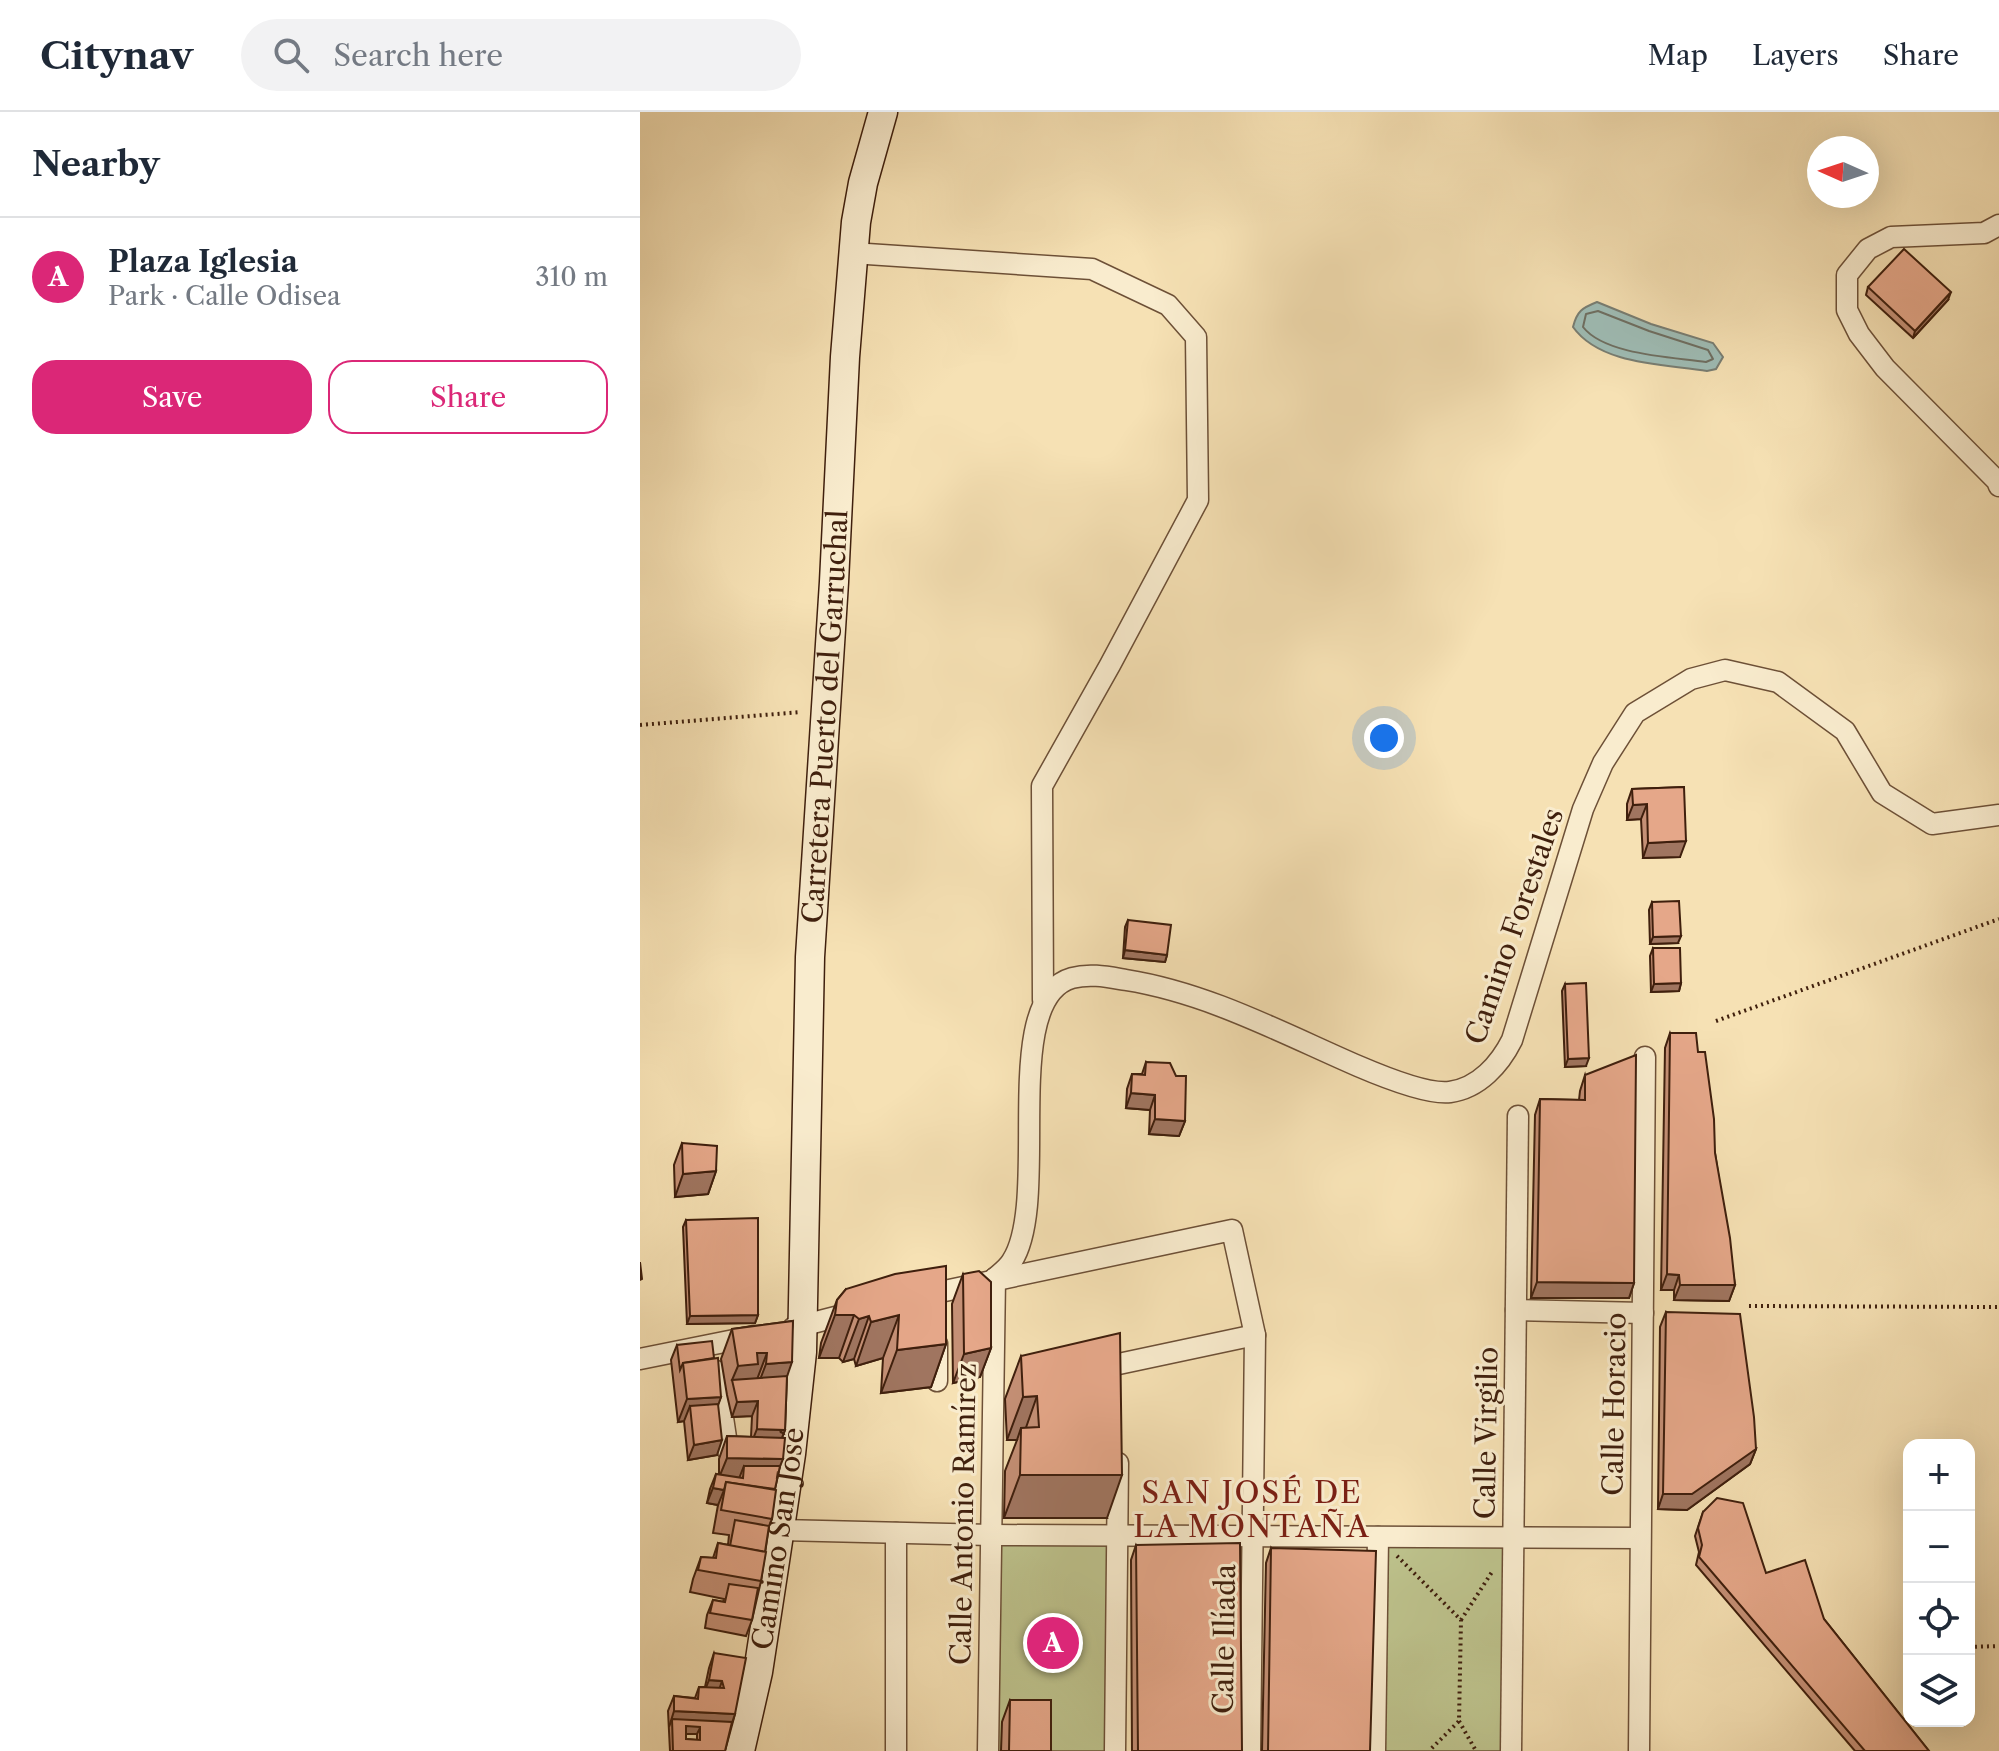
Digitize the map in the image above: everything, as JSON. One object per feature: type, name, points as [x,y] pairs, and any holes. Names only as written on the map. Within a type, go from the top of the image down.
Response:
[{"type":"main road","name":"Carretera Puerto del Garruchal","points":[[803,1326],[810,957],[852,253],[863,183],[883,112]]},
{"type":"main road","name":"Camino San José","points":[[740,1751],[758,1672],[780,1530],[775,1454],[803,1326]]},
{"type":"street","points":[[1999,225],[1984,233],[1891,237],[1868,249],[1847,275],[1847,310],[1859,334],[1885,368],[1999,486]]},
{"type":"street","points":[[852,253],[1092,269],[1168,305],[1196,337],[1198,500],[1042,786],[1043,1000],[1032,1038],[1030,1179],[1023,1234],[1013,1261],[995,1278],[907,1299]]},
{"type":"street","name":"Camino Forestales","points":[[1043,1000],[1062,983],[1083,976],[1095,975],[1154,985],[1198,996],[1394,1082],[1448,1093],[1467,1087],[1502,1060],[1512,1040],[1579,822],[1603,763],[1635,713],[1691,679],[1725,670],[1778,682],[1845,731],[1882,793],[1932,824],[1999,815]]},
{"type":"street","name":"Calle Horacio","points":[[1639,1751],[1645,1057]]},
{"type":"street","name":"Calle Virgilio","points":[[1511,1751],[1518,1116]]},
{"type":"street","name":"Calle Ilíada","points":[[995,1278],[1232,1230],[1255,1335],[1250,1751]]},
{"type":"street","name":"Calle Antonio Ramírez","points":[[988,1751],[991,1535],[1001,1387],[995,1278]]},
{"type":"street","points":[[936,1292],[937,1381]]},
{"type":"street","points":[[640,1359],[803,1326],[877,1307]]},
{"type":"street","points":[[1516,1310],[1643,1313]]},
{"type":"street","points":[[1071,1373],[1118,1372],[1255,1335]]},
{"type":"street","points":[[712,1344],[728,1451],[775,1454]]},
{"type":"street","points":[[1115,1751],[1118,1442]]},
{"type":"street","points":[[780,1530],[991,1535],[1640,1538]]},
{"type":"street","points":[[896,1533],[896,1751]]},
{"type":"street","points":[[1375,1751],[1378,1537]]},
{"type":"path","points":[[640,725],[826,710]]},
{"type":"path","points":[[1716,1021],[1999,919]]},
{"type":"path","points":[[1749,1306],[1999,1307]]},
{"type":"path","points":[[1378,1537],[1461,1620]]},
{"type":"path","points":[[1476,1751],[1459,1721],[1461,1620],[1513,1538]]},
{"type":"path","points":[[1975,1647],[1999,1646]]},
{"type":"path","points":[[1429,1751],[1459,1721]]},
{"type":"green space","points":[[991,1535],[1117,1536],[1115,1751],[988,1751]]},
{"type":"green space","points":[[1378,1537],[1513,1538],[1511,1751],[1375,1751]]},
{"type":"water","points":[[1597,302],[1651,324],[1713,343],[1723,357],[1716,369],[1707,371],[1634,361],[1599,349],[1573,327],[1581,311]]},
{"type":"building","points":[[1904,249],[1951,292],[1915,331],[1868,287]]},
{"type":"building","points":[[1684,787],[1686,841],[1648,843],[1647,804],[1633,805],[1632,789]]},
{"type":"building","points":[[1679,901],[1681,936],[1653,937],[1652,902]]},
{"type":"building","points":[[1128,920],[1171,925],[1167,955],[1125,950]]},
{"type":"building","points":[[1653,948],[1680,948],[1681,983],[1654,984]]},
{"type":"building","points":[[1586,983],[1589,1058],[1568,1059],[1565,984]]},
{"type":"building","points":[[1670,1033],[1696,1033],[1698,1052],[1705,1052],[1715,1153],[1735,1285],[1680,1285],[1679,1275],[1667,1274]]},
{"type":"building","points":[[1636,1055],[1634,1283],[1537,1282],[1540,1099],[1585,1100],[1585,1075]]},
{"type":"building","points":[[1146,1062],[1170,1063],[1176,1076],[1186,1076],[1185,1121],[1155,1119],[1155,1095],[1131,1093],[1132,1074],[1145,1075]]},
{"type":"building","points":[[682,1143],[717,1146],[716,1171],[683,1174]]},
{"type":"building","points":[[758,1218],[758,1315],[690,1316],[686,1220]]},
{"type":"building","points":[[946,1266],[946,1344],[897,1350],[899,1315],[871,1322],[869,1316],[859,1319],[854,1315],[835,1315],[837,1300],[846,1289],[895,1274]]},
{"type":"building","points":[[979,1271],[991,1282],[991,1348],[964,1354],[963,1274]]},
{"type":"building","points":[[1666,1312],[1740,1314],[1756,1449],[1692,1494],[1663,1494]]},
{"type":"building","points":[[793,1321],[792,1362],[766,1364],[767,1353],[757,1353],[758,1364],[738,1366],[732,1329]]},
{"type":"building","points":[[1120,1333],[1122,1475],[1020,1475],[1021,1428],[1039,1427],[1037,1396],[1023,1397],[1021,1356]]},
{"type":"building","points":[[712,1341],[714,1358],[683,1363],[680,1370],[677,1345]]},
{"type":"building","points":[[718,1358],[721,1397],[687,1399],[683,1363]]},
{"type":"building","points":[[787,1376],[785,1430],[757,1429],[758,1401],[737,1402],[732,1380]]},
{"type":"building","points":[[718,1404],[722,1440],[694,1445],[690,1406]]},
{"type":"building","points":[[727,1436],[785,1438],[783,1459],[727,1458]]},
{"type":"building","points":[[744,1466],[780,1466],[775,1489],[726,1482],[724,1490],[713,1488],[716,1474],[743,1478]]},
{"type":"building","points":[[726,1482],[776,1490],[772,1519],[721,1510]]},
{"type":"building","points":[[1717,1498],[1743,1503],[1766,1573],[1805,1560],[1824,1619],[1903,1718],[1903,1727],[1910,1727],[1929,1751],[1865,1751],[1699,1557],[1702,1545],[1698,1528],[1703,1512]]},
{"type":"building","points":[[735,1520],[769,1526],[765,1552],[730,1546]]},
{"type":"building","points":[[718,1543],[766,1552],[761,1581],[698,1570],[701,1557],[716,1558]]},
{"type":"building","points":[[1240,1543],[1242,1751],[1138,1751],[1136,1545]]},
{"type":"building","points":[[1271,1548],[1376,1551],[1370,1751],[1268,1751]]},
{"type":"building","points":[[729,1584],[758,1588],[752,1620],[710,1613],[713,1600],[725,1602]]},
{"type":"building","points":[[714,1653],[746,1658],[735,1714],[674,1711],[674,1696],[698,1699],[699,1687],[724,1688],[722,1681],[709,1680]]},
{"type":"building","points":[[1010,1700],[1051,1700],[1051,1751],[1009,1751]]},
{"type":"building","points":[[672,1719],[732,1722],[725,1751],[673,1751]],"holes":[[[686,1726],[700,1727],[700,1740],[686,1739]]]},
{"type":"place","name":"Plaza Iglesia","points":[[1053,1643]]},
{"type":"district","name":"SAN JOSÉ DE LA MONTAÑA","points":[[1252,1510]]}]
